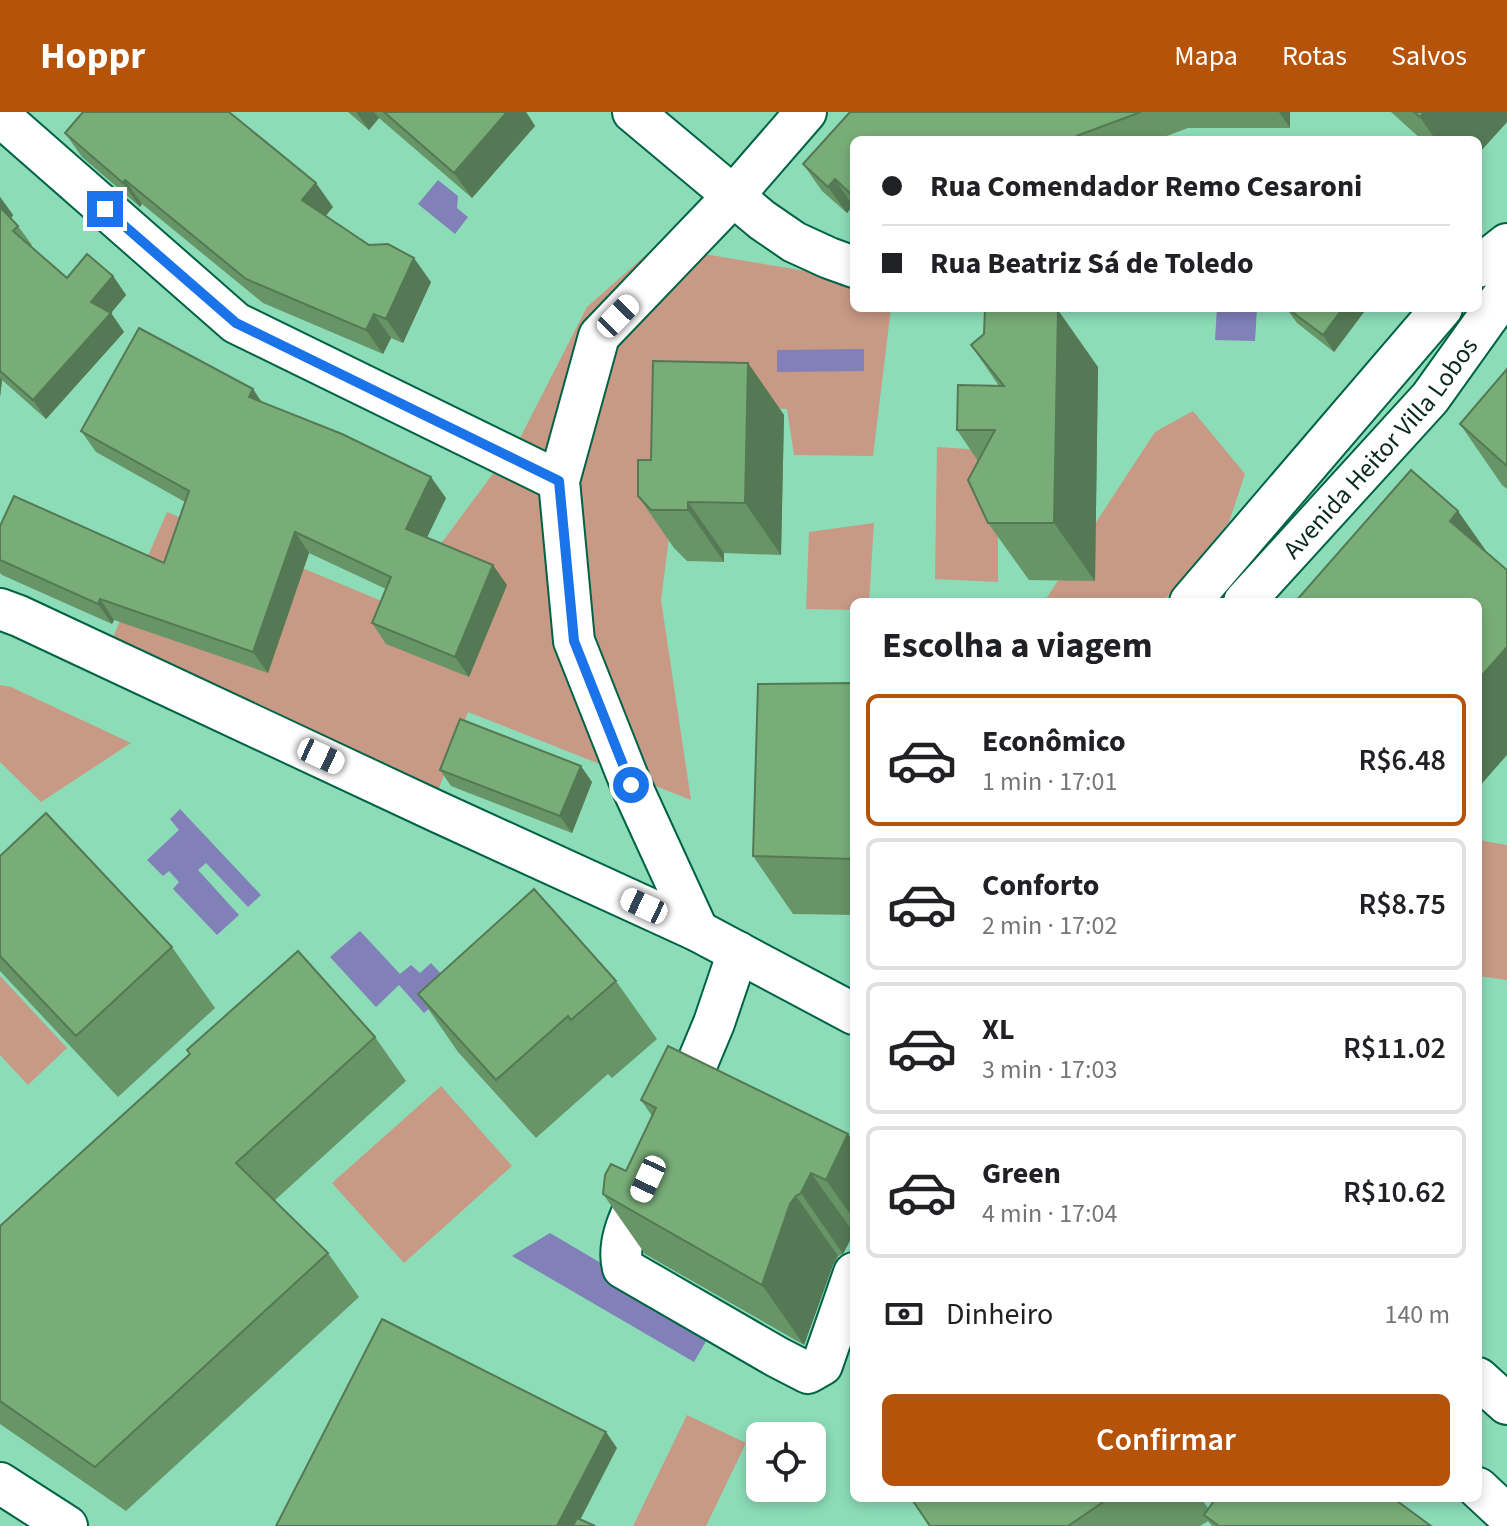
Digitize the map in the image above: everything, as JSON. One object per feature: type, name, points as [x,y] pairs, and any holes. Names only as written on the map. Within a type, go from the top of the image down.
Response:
[{"type":"street","points":[[633,112],[762,220],[794,242],[850,266]]},
{"type":"street","points":[[698,931],[631,785],[574,641],[559,481],[599,336],[734,195],[806,112]]},
{"type":"street","points":[[0,116],[236,323],[559,481]]},
{"type":"street","name":"Avenida Heitor Villa Lobos","points":[[1482,299],[1507,244]]},
{"type":"street","name":"Avenida Heitor Villa Lobos","points":[[1193,598],[1439,312]]},
{"type":"street","name":"Avenida Heitor Villa Lobos","points":[[1248,598],[1430,398],[1475,312]]},
{"type":"street","points":[[0,609],[698,931],[850,1012]]},
{"type":"street","points":[[738,952],[714,1023],[625,1229],[621,1263],[623,1268],[808,1373],[822,1365],[850,1284]]},
{"type":"street","points":[[1482,1382],[1507,1404]]},
{"type":"street","points":[[0,1483],[67,1526]]},
{"type":"street","points":[[1482,1492],[1507,1515]]},
{"type":"shaded area","points":[[656,246],[850,278],[850,312],[891,312],[873,456],[794,455],[787,409],[686,404],[661,600],[691,800],[468,712],[433,804],[113,637],[167,512],[401,609],[443,541],[521,436],[587,307]]},
{"type":"shaded area","points":[[1193,411],[1245,474],[1229,522],[1166,598],[1047,598],[1155,432]]},
{"type":"shaded area","points":[[937,447],[998,451],[998,582],[935,579]]},
{"type":"shaded area","points":[[874,523],[869,598],[850,598],[850,610],[806,609],[809,532]]},
{"type":"shaded area","points":[[0,685],[11,687],[131,743],[41,802],[0,762]]},
{"type":"shaded area","points":[[1482,841],[1507,845],[1507,980],[1482,977]]},
{"type":"shaded area","points":[[0,976],[67,1048],[28,1085],[0,1055]]},
{"type":"shaded area","points":[[441,1086],[512,1166],[404,1263],[332,1183]]},
{"type":"shaded area","points":[[687,1415],[746,1443],[706,1526],[633,1526]]},
{"type":"water","points":[[438,180],[458,196],[457,208],[468,217],[455,234],[418,204]]},
{"type":"water","points":[[1217,312],[1257,312],[1255,341],[1215,340]]},
{"type":"water","points":[[864,349],[864,371],[777,372],[777,350]]},
{"type":"water","points":[[180,809],[261,895],[248,907],[206,863],[198,870],[239,915],[217,935],[173,889],[179,882],[169,871],[163,876],[147,860],[179,830],[170,819]]},
{"type":"water","points":[[360,931],[400,974],[411,965],[420,973],[431,963],[453,987],[424,1013],[399,985],[376,1007],[330,957]]},
{"type":"water","points":[[550,1233],[713,1329],[694,1362],[512,1256]]},
{"type":"building","points":[[83,112],[229,112],[316,183],[302,200],[369,245],[388,244],[414,258],[386,319],[374,314],[366,330],[246,279],[125,180],[123,183],[65,133]]},
{"type":"building","points":[[384,112],[507,112],[454,173]]},
{"type":"building","points":[[850,112],[1141,112],[1077,136],[850,136],[850,193],[835,179],[828,187],[803,164]]},
{"type":"building","points":[[0,207],[18,226],[13,231],[67,278],[87,254],[113,276],[91,302],[111,313],[33,400],[0,371]]},
{"type":"building","points":[[985,312],[1058,312],[1054,523],[988,523],[968,480],[995,430],[957,430],[958,385],[1004,386],[971,345],[984,334]]},
{"type":"building","points":[[1292,312],[1340,312],[1323,335]]},
{"type":"building","points":[[139,328],[253,389],[249,397],[342,434],[431,477],[406,529],[493,565],[455,657],[372,623],[391,577],[295,532],[253,652],[100,599],[98,604],[0,560],[0,526],[14,496],[164,563],[189,491],[81,431]]},
{"type":"building","points":[[653,361],[748,363],[745,503],[688,502],[688,510],[651,510],[638,496],[638,460],[651,460]]},
{"type":"building","points":[[1507,369],[1507,466],[1460,424]]},
{"type":"building","points":[[1411,470],[1458,511],[1450,521],[1507,570],[1507,647],[1482,675],[1482,598],[1299,598]]},
{"type":"building","points":[[850,683],[850,859],[753,856],[758,684]]},
{"type":"building","points":[[460,719],[581,766],[560,816],[440,770]]},
{"type":"building","points":[[46,813],[172,947],[76,1036],[0,956],[0,856]]},
{"type":"building","points":[[534,889],[616,981],[571,1020],[568,1016],[496,1080],[418,994]]},
{"type":"building","points":[[298,951],[375,1037],[236,1163],[328,1253],[95,1467],[0,1401],[0,1226],[190,1054],[187,1050]]},
{"type":"building","points":[[668,1046],[848,1134],[826,1180],[811,1173],[801,1193],[790,1204],[762,1285],[603,1194],[605,1175],[611,1164],[626,1171],[656,1108],[641,1100]]},
{"type":"building","points":[[382,1319],[606,1432],[557,1526],[276,1526]]},
{"type":"building","points":[[914,1502],[1103,1502],[1068,1526],[930,1526]]},
{"type":"building","points":[[1213,1502],[1398,1502],[1431,1526],[1219,1526],[1204,1515]]},
{"type":"building","points":[[577,1518],[595,1526],[573,1526]]},
{"type":"route","points":[[105,209],[236,323],[559,481],[574,641],[631,785]]}]
